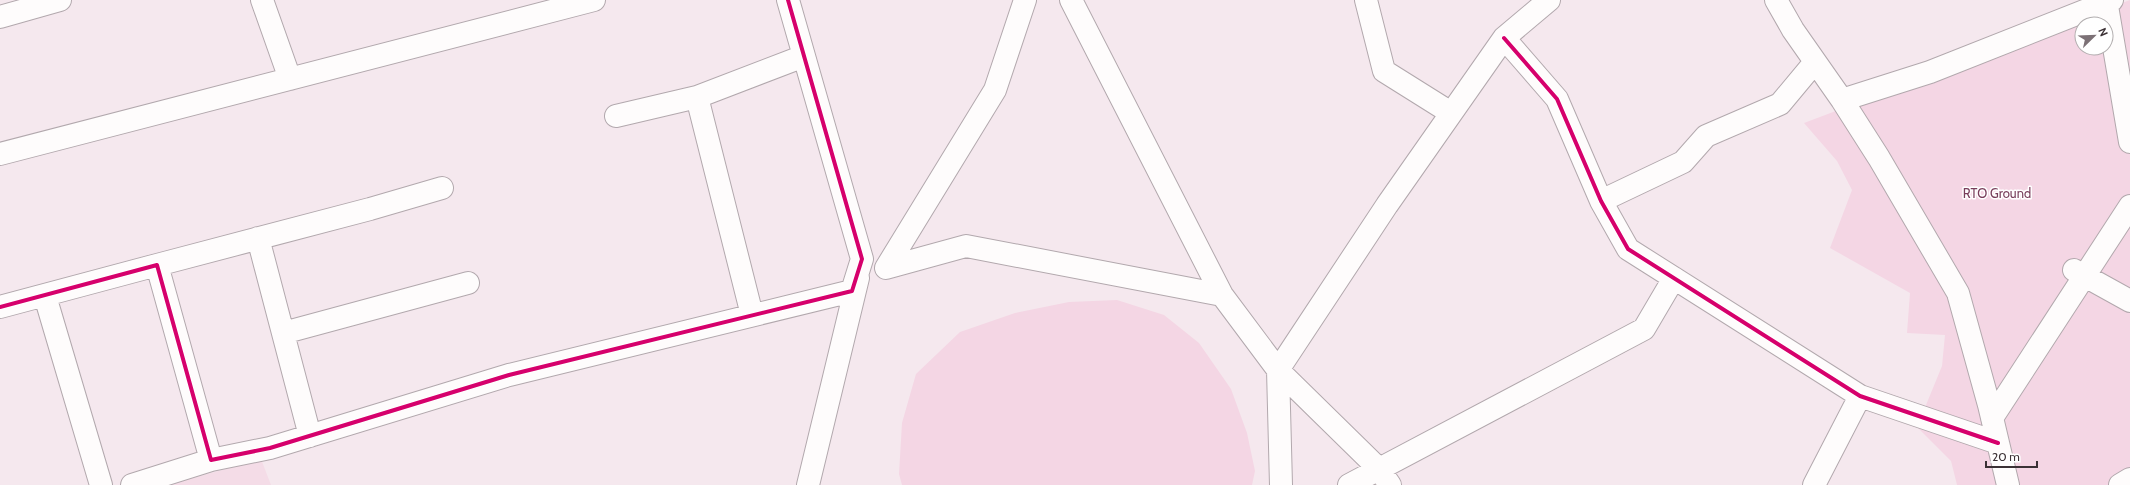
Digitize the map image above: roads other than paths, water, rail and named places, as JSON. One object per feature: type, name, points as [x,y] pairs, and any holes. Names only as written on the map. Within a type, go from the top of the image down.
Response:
[{"type":"street","points":[[0,17],[60,0]]},
{"type":"street","points":[[262,0],[290,79]]},
{"type":"street","points":[[0,154],[290,79],[525,9],[594,0]]},
{"type":"street","points":[[788,0],[862,259],[808,485]]},
{"type":"street","points":[[1025,0],[995,90],[886,268],[966,246],[1222,295]]},
{"type":"street","points":[[1071,0],[1222,295],[1278,370],[1384,477]]},
{"type":"street","points":[[1366,0],[1384,71],[1451,113]]},
{"type":"street","points":[[1281,485],[1278,370],[1387,205],[1504,38],[1549,0]]},
{"type":"street","points":[[1776,0],[1814,62],[1842,100],[1958,293],[1992,418],[2008,485]]},
{"type":"street","points":[[1842,100],[1930,72],[2108,1],[2130,142]]},
{"type":"street","points":[[1504,38],[1557,99],[1601,201],[1628,249],[1860,396],[1998,443]]},
{"type":"street","points":[[616,116],[697,97],[804,56]]},
{"type":"street","points":[[1601,201],[1683,162],[1706,136],[1780,104],[1814,62]]},
{"type":"street","points":[[697,97],[752,315]]},
{"type":"street","points":[[0,307],[370,209],[442,188]]},
{"type":"street","points":[[1992,418],[2080,272],[2130,206]]},
{"type":"street","points":[[258,238],[310,436]]},
{"type":"street","points":[[132,485],[211,460],[270,448],[509,374],[852,291],[862,259]]},
{"type":"street","points":[[157,265],[211,460]]},
{"type":"street","points":[[2080,272],[2130,301]]},
{"type":"street","points":[[1349,485],[1384,477],[1644,329],[1674,278]]},
{"type":"street","points":[[283,333],[468,284]]},
{"type":"street","points":[[46,296],[101,485]]},
{"type":"street","points":[[1814,485],[1860,396]]},
{"type":"street","points":[[2120,485],[2130,479]]},
{"type":"park label","name":"RTO Ground","points":[[1997,193]]}]
